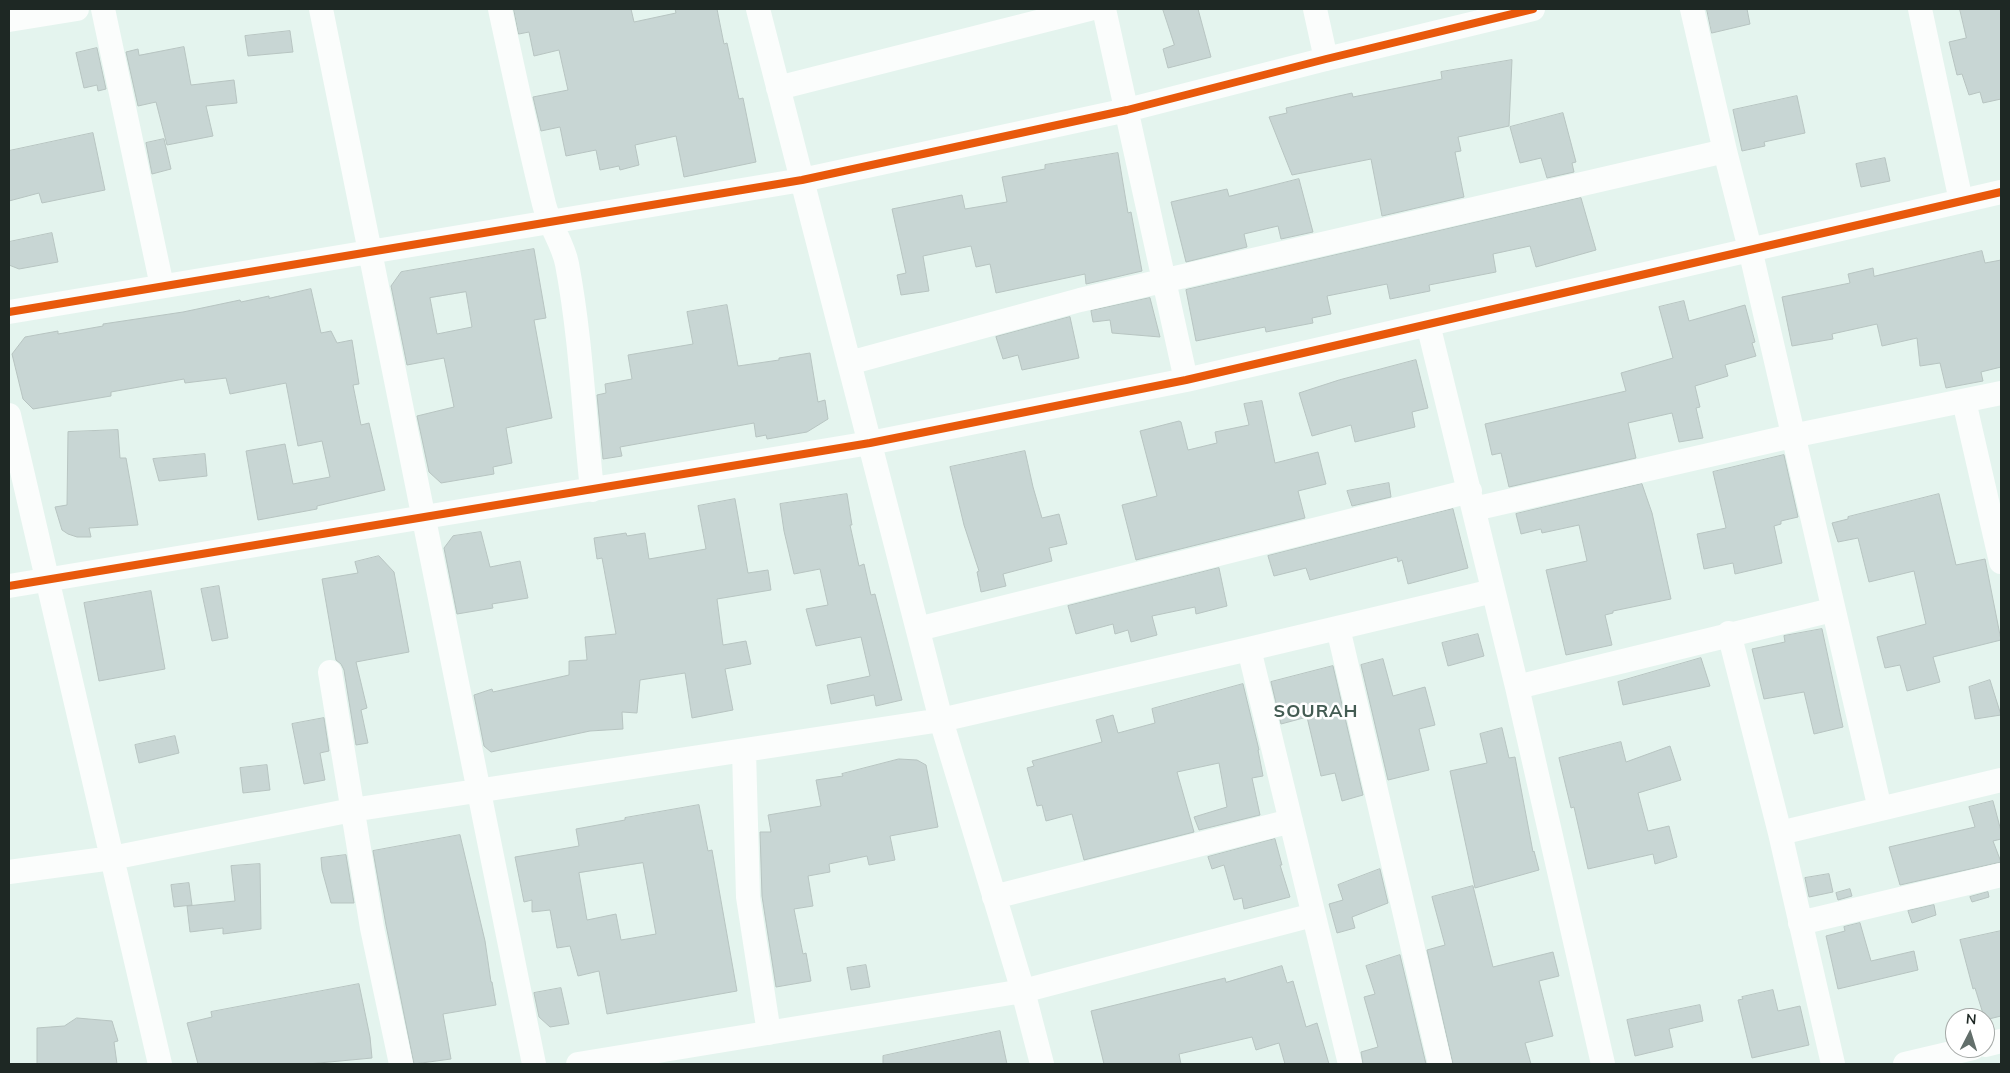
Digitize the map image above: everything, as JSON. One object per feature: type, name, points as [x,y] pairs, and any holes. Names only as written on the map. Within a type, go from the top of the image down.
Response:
[{"type":"street","points":[[9,20],[77,9]]},
{"type":"street","points":[[103,9],[162,286]]},
{"type":"street","points":[[321,9],[534,1064]]},
{"type":"street","points":[[500,9],[515,83],[545,207],[564,250],[575,313],[592,490]]},
{"type":"street","points":[[758,9],[941,720],[1023,991],[1042,1064]]},
{"type":"street","points":[[778,88],[1089,9]]},
{"type":"street","points":[[1104,9],[1186,380]]},
{"type":"street","points":[[1314,9],[1326,58]]},
{"type":"street","points":[[9,312],[802,180],[1127,110],[1326,58],[1530,9]]},
{"type":"street","points":[[1692,9],[1750,249],[1832,610],[1880,809]]},
{"type":"street","points":[[1920,9],[1962,201]]},
{"type":"street","points":[[849,363],[1072,302],[1725,151]]},
{"type":"street","points":[[9,586],[870,443],[1186,380],[2001,192]]},
{"type":"street","points":[[1428,324],[1517,687],[1603,1064]]},
{"type":"street","points":[[918,629],[1472,500],[2001,392]]},
{"type":"street","points":[[1964,401],[2001,562]]},
{"type":"street","points":[[9,415],[160,1064]]},
{"type":"street","points":[[9,872],[112,858],[352,810],[478,789],[744,751],[941,720],[1493,591]]},
{"type":"street","points":[[1517,687],[1730,633],[1832,610]]},
{"type":"street","points":[[1338,628],[1440,1064]]},
{"type":"street","points":[[1730,633],[1780,833],[1833,1064]]},
{"type":"street","points":[[1249,649],[1350,1064]]},
{"type":"street","points":[[330,672],[372,928],[401,1064]]},
{"type":"street","points":[[744,751],[748,897],[769,1033]]},
{"type":"street","points":[[1780,833],[2001,780]]},
{"type":"street","points":[[994,896],[1291,821]]},
{"type":"street","points":[[1800,924],[2001,875]]},
{"type":"street","points":[[578,1064],[1023,991],[1313,915]]},
{"type":"street","points":[[1905,1064],[1945,1055]]},
{"type":"building","points":[[514,9],[631,9],[634,22],[676,13],[675,9],[717,9],[724,44],[727,43],[739,99],[743,98],[756,162],[684,177],[676,136],[635,145],[639,165],[620,170],[619,166],[600,170],[596,150],[566,156],[560,127],[541,131],[533,97],[568,90],[559,50],[534,56],[529,32],[519,34]]},
{"type":"building","points":[[1163,9],[1198,9],[1211,57],[1168,68],[1163,49],[1174,45]]},
{"type":"building","points":[[1707,9],[1747,9],[1750,24],[1712,33]]},
{"type":"building","points":[[1960,9],[2001,9],[2001,99],[1983,103],[1980,92],[1969,95],[1962,74],[1957,75],[1949,42],[1966,38]]},
{"type":"building","points":[[290,31],[293,52],[248,56],[245,36]]},
{"type":"building","points":[[184,47],[191,85],[234,80],[237,103],[206,106],[213,136],[167,145],[156,102],[138,106],[126,52],[138,49],[139,55]]},
{"type":"building","points":[[97,48],[106,89],[98,91],[97,85],[84,88],[76,53]]},
{"type":"building","points":[[1512,60],[1509,126],[1458,137],[1461,151],[1455,152],[1464,197],[1382,216],[1371,159],[1292,175],[1269,117],[1287,113],[1286,108],[1352,93],[1353,97],[1442,79],[1441,72]]},
{"type":"building","points":[[1797,96],[1805,133],[1764,142],[1765,146],[1742,151],[1733,110]]},
{"type":"building","points":[[1563,113],[1576,162],[1572,163],[1574,172],[1547,178],[1541,158],[1520,163],[1510,127]]},
{"type":"building","points":[[93,133],[105,190],[42,203],[39,193],[9,201],[9,151]]},
{"type":"building","points":[[164,139],[171,169],[152,174],[146,143]]},
{"type":"building","points":[[1118,153],[1128,213],[1131,212],[1142,271],[1086,284],[1085,274],[996,293],[990,264],[976,267],[971,246],[923,256],[929,291],[901,295],[897,275],[906,273],[892,209],[962,195],[965,209],[1007,202],[1002,177],[1045,169],[1045,165]]},
{"type":"building","points":[[1885,158],[1890,181],[1861,187],[1856,164]]},
{"type":"building","points":[[1299,179],[1313,232],[1281,239],[1278,226],[1244,234],[1247,247],[1186,262],[1171,202],[1227,189],[1229,196]]},
{"type":"building","points":[[1581,198],[1596,250],[1536,267],[1530,246],[1493,254],[1496,272],[1429,285],[1430,291],[1390,299],[1387,284],[1327,296],[1331,314],[1312,318],[1313,323],[1266,332],[1265,327],[1196,341],[1186,290]]},
{"type":"building","points":[[52,233],[58,262],[19,269],[9,265],[9,242]]},
{"type":"building","points":[[534,249],[546,318],[534,320],[552,418],[506,428],[512,463],[493,467],[494,474],[441,483],[429,472],[417,416],[454,407],[444,358],[407,365],[391,286],[401,272]],"holes":[[[466,292],[472,327],[437,334],[430,298]]]},
{"type":"building","points":[[1982,251],[1985,263],[2001,260],[2001,367],[1981,372],[1983,381],[1946,388],[1940,363],[1920,366],[1917,338],[1882,346],[1877,324],[1832,334],[1833,339],[1792,346],[1782,297],[1850,283],[1848,274],[1873,268],[1874,276]]},
{"type":"building","points":[[311,289],[321,333],[331,331],[337,343],[352,340],[359,384],[353,385],[361,425],[369,423],[385,490],[317,506],[317,509],[258,520],[246,451],[285,444],[293,484],[330,477],[322,441],[298,446],[286,383],[230,394],[226,378],[185,383],[184,379],[111,392],[111,396],[33,409],[23,399],[12,354],[25,337],[58,331],[58,334],[103,326],[103,324],[183,312],[240,300],[241,302],[269,296],[269,298]]},
{"type":"building","points":[[1150,298],[1160,337],[1112,333],[1110,320],[1093,322],[1091,311]]},
{"type":"building","points":[[1684,301],[1689,321],[1745,305],[1755,342],[1752,343],[1756,356],[1725,365],[1728,376],[1695,386],[1700,407],[1696,408],[1703,438],[1679,442],[1672,413],[1628,423],[1636,458],[1509,487],[1501,453],[1492,455],[1485,424],[1626,391],[1621,373],[1673,358],[1659,307]]},
{"type":"building","points":[[727,305],[738,366],[810,353],[818,402],[825,400],[828,419],[807,432],[767,439],[766,435],[756,437],[754,423],[620,447],[622,456],[603,459],[597,395],[606,393],[605,384],[632,379],[628,355],[693,344],[687,312]]},
{"type":"building","points":[[1070,317],[1079,358],[1022,370],[1018,355],[1003,359],[996,337]]},
{"type":"building","points":[[1416,360],[1428,408],[1412,412],[1415,427],[1355,442],[1351,425],[1312,436],[1299,393],[1339,380]]},
{"type":"building","points":[[1262,401],[1275,463],[1318,452],[1326,484],[1298,491],[1305,518],[1136,560],[1122,505],[1157,496],[1140,431],[1179,421],[1181,422],[1188,450],[1217,443],[1215,432],[1249,425],[1244,404]]},
{"type":"building","points":[[118,430],[120,458],[126,458],[138,525],[89,528],[91,537],[77,537],[68,534],[62,530],[55,507],[67,505],[68,432]]},
{"type":"building","points":[[1025,451],[1042,518],[1059,514],[1067,544],[1049,548],[1052,561],[1003,574],[1006,586],[981,592],[977,572],[979,571],[964,525],[950,467]]},
{"type":"building","points":[[205,454],[207,476],[159,481],[153,459]]},
{"type":"building","points":[[1784,455],[1798,517],[1781,521],[1781,524],[1774,526],[1782,563],[1735,574],[1733,563],[1704,569],[1697,534],[1726,528],[1713,472]]},
{"type":"building","points":[[1389,483],[1391,497],[1352,506],[1347,491]]},
{"type":"building","points":[[1642,484],[1652,513],[1671,599],[1613,611],[1613,613],[1605,615],[1612,645],[1566,655],[1546,570],[1587,561],[1579,525],[1542,533],[1541,529],[1521,534],[1516,514]]},
{"type":"building","points":[[847,494],[852,525],[850,525],[859,566],[864,564],[871,595],[875,594],[902,700],[876,706],[874,695],[831,704],[827,685],[870,676],[861,637],[816,646],[806,609],[828,605],[820,569],[794,574],[780,504]]},
{"type":"building","points":[[1939,494],[1956,565],[1985,559],[2001,640],[1933,657],[1940,682],[1907,691],[1900,665],[1885,668],[1877,637],[1926,624],[1914,571],[1869,582],[1858,538],[1838,542],[1832,523],[1848,519],[1848,517]]},
{"type":"building","points":[[735,499],[748,573],[768,570],[771,590],[717,599],[723,645],[746,641],[751,664],[725,669],[733,710],[692,718],[685,673],[640,680],[637,713],[622,712],[623,729],[590,731],[491,752],[484,746],[474,695],[492,689],[493,692],[569,675],[569,661],[587,660],[585,637],[616,634],[602,558],[597,559],[594,538],[626,533],[627,536],[645,533],[649,559],[706,549],[698,506]]},
{"type":"building","points":[[1453,509],[1468,568],[1408,584],[1402,560],[1398,562],[1397,557],[1310,580],[1306,568],[1274,576],[1268,556]]},
{"type":"building","points":[[481,532],[490,567],[520,561],[528,598],[492,604],[493,608],[457,614],[444,548],[453,536]]},
{"type":"building","points":[[379,556],[394,572],[409,652],[356,662],[367,708],[361,710],[368,743],[356,745],[344,670],[336,660],[322,579],[358,573],[355,562]]},
{"type":"building","points":[[1219,568],[1227,606],[1196,614],[1195,607],[1152,616],[1157,635],[1131,642],[1128,630],[1115,634],[1113,624],[1076,634],[1068,606]]},
{"type":"building","points":[[219,586],[228,638],[212,641],[201,589]]},
{"type":"building","points":[[151,591],[165,669],[99,681],[84,603]]},
{"type":"building","points":[[1822,629],[1843,727],[1814,734],[1804,692],[1764,699],[1752,649],[1785,642],[1784,636]]},
{"type":"building","points":[[1478,634],[1484,656],[1448,666],[1442,643]]},
{"type":"building","points":[[1701,658],[1710,686],[1623,705],[1618,682]]},
{"type":"building","points":[[1383,659],[1393,696],[1425,687],[1435,725],[1419,729],[1429,770],[1388,780],[1361,665]]},
{"type":"building","points":[[1333,666],[1363,795],[1342,801],[1335,773],[1321,776],[1307,717],[1281,724],[1271,682]]},
{"type":"building","points":[[1990,680],[2001,715],[1975,719],[1969,687]]},
{"type":"building","points":[[1243,684],[1259,750],[1263,776],[1252,778],[1260,815],[1199,830],[1194,817],[1227,807],[1219,763],[1177,772],[1194,832],[1084,860],[1072,814],[1046,821],[1042,805],[1037,806],[1027,768],[1034,766],[1032,761],[1102,742],[1096,720],[1113,715],[1118,733],[1155,723],[1152,709]]},
{"type":"building","points":[[324,718],[329,751],[320,753],[325,780],[304,784],[292,724]]},
{"type":"building","points":[[1502,728],[1509,758],[1515,757],[1533,852],[1539,870],[1475,888],[1450,771],[1487,763],[1480,734]]},
{"type":"building","points":[[175,736],[179,753],[139,763],[135,745]]},
{"type":"building","points":[[1621,742],[1626,762],[1670,746],[1681,780],[1638,793],[1648,831],[1669,826],[1677,857],[1655,864],[1653,854],[1588,869],[1574,807],[1571,808],[1559,758]]},
{"type":"building","points":[[899,759],[917,760],[926,765],[938,827],[890,836],[895,860],[869,865],[867,856],[829,864],[830,872],[808,876],[813,906],[794,909],[803,954],[806,953],[811,981],[776,987],[762,896],[760,832],[771,832],[768,815],[821,806],[816,780],[843,776],[842,774]]},
{"type":"building","points":[[267,765],[270,790],[243,793],[240,768]]},
{"type":"building","points":[[1993,801],[2001,831],[2001,839],[1993,841],[2001,862],[1900,885],[1889,847],[1975,827],[1969,807]]},
{"type":"building","points":[[699,805],[708,851],[712,850],[737,991],[607,1014],[599,971],[578,976],[570,946],[557,948],[550,910],[532,912],[532,900],[524,902],[515,857],[579,846],[576,829],[625,820],[625,818]],"holes":[[[643,863],[656,934],[621,940],[616,914],[587,920],[579,873]]]},
{"type":"building","points":[[460,835],[485,941],[496,1005],[443,1014],[451,1059],[414,1064],[373,851]]},
{"type":"building","points":[[1275,839],[1282,865],[1280,865],[1290,897],[1244,909],[1242,898],[1234,900],[1224,865],[1212,869],[1208,857]]},
{"type":"building","points":[[346,855],[354,903],[331,903],[322,870],[321,858]]},
{"type":"building","points":[[260,864],[261,929],[223,934],[223,928],[190,932],[187,906],[235,901],[231,866]]},
{"type":"building","points":[[1380,869],[1388,903],[1352,917],[1355,928],[1337,933],[1329,904],[1343,900],[1338,885]]},
{"type":"building","points":[[1829,874],[1833,892],[1809,897],[1805,878]]},
{"type":"building","points":[[189,883],[192,905],[174,907],[171,885]]},
{"type":"building","points":[[1473,886],[1493,967],[1553,952],[1559,976],[1539,981],[1553,1036],[1525,1043],[1531,1064],[1453,1064],[1427,950],[1445,945],[1432,897]]},
{"type":"building","points":[[1850,889],[1852,896],[1838,900],[1836,893]]},
{"type":"building","points":[[1988,892],[1989,897],[1972,902],[1970,897]]},
{"type":"building","points":[[1934,905],[1936,915],[1912,923],[1908,911]]},
{"type":"building","points":[[1860,923],[1871,961],[1914,951],[1918,970],[1838,989],[1826,936],[1845,931],[1844,927]]},
{"type":"building","points":[[2001,931],[2001,1016],[1995,1018],[1995,1008],[1981,1008],[1975,988],[1973,989],[1960,940]]},
{"type":"building","points":[[1400,955],[1426,1064],[1363,1064],[1361,1052],[1378,1047],[1364,997],[1375,994],[1366,966]]},
{"type":"building","points":[[866,965],[870,987],[851,990],[847,968]]},
{"type":"building","points":[[1282,966],[1287,983],[1293,981],[1306,1027],[1317,1023],[1329,1064],[1285,1064],[1279,1043],[1256,1050],[1252,1037],[1179,1054],[1181,1064],[1104,1064],[1091,1011],[1225,978],[1226,982]]},
{"type":"building","points":[[359,984],[370,1037],[372,1058],[308,1064],[198,1064],[187,1023],[212,1017],[211,1012]]},
{"type":"building","points":[[561,988],[569,1024],[550,1027],[539,1017],[534,993]]},
{"type":"building","points":[[1773,990],[1778,1011],[1800,1006],[1809,1045],[1752,1058],[1738,1000],[1743,999],[1742,997]]},
{"type":"building","points":[[1700,1005],[1703,1021],[1669,1029],[1673,1047],[1635,1056],[1627,1020]]},
{"type":"building","points":[[77,1018],[112,1021],[118,1041],[114,1042],[117,1064],[37,1064],[37,1028],[64,1026]]},
{"type":"building","points":[[1000,1031],[1007,1064],[883,1064],[883,1056]]},
{"type":"cycle path","points":[[9,312],[802,180],[1127,110],[1533,9]]},
{"type":"cycle path","points":[[9,586],[870,443],[1186,380],[2001,192]]},
{"type":"district","name":"SOURAH","points":[[1316,712]]}]
